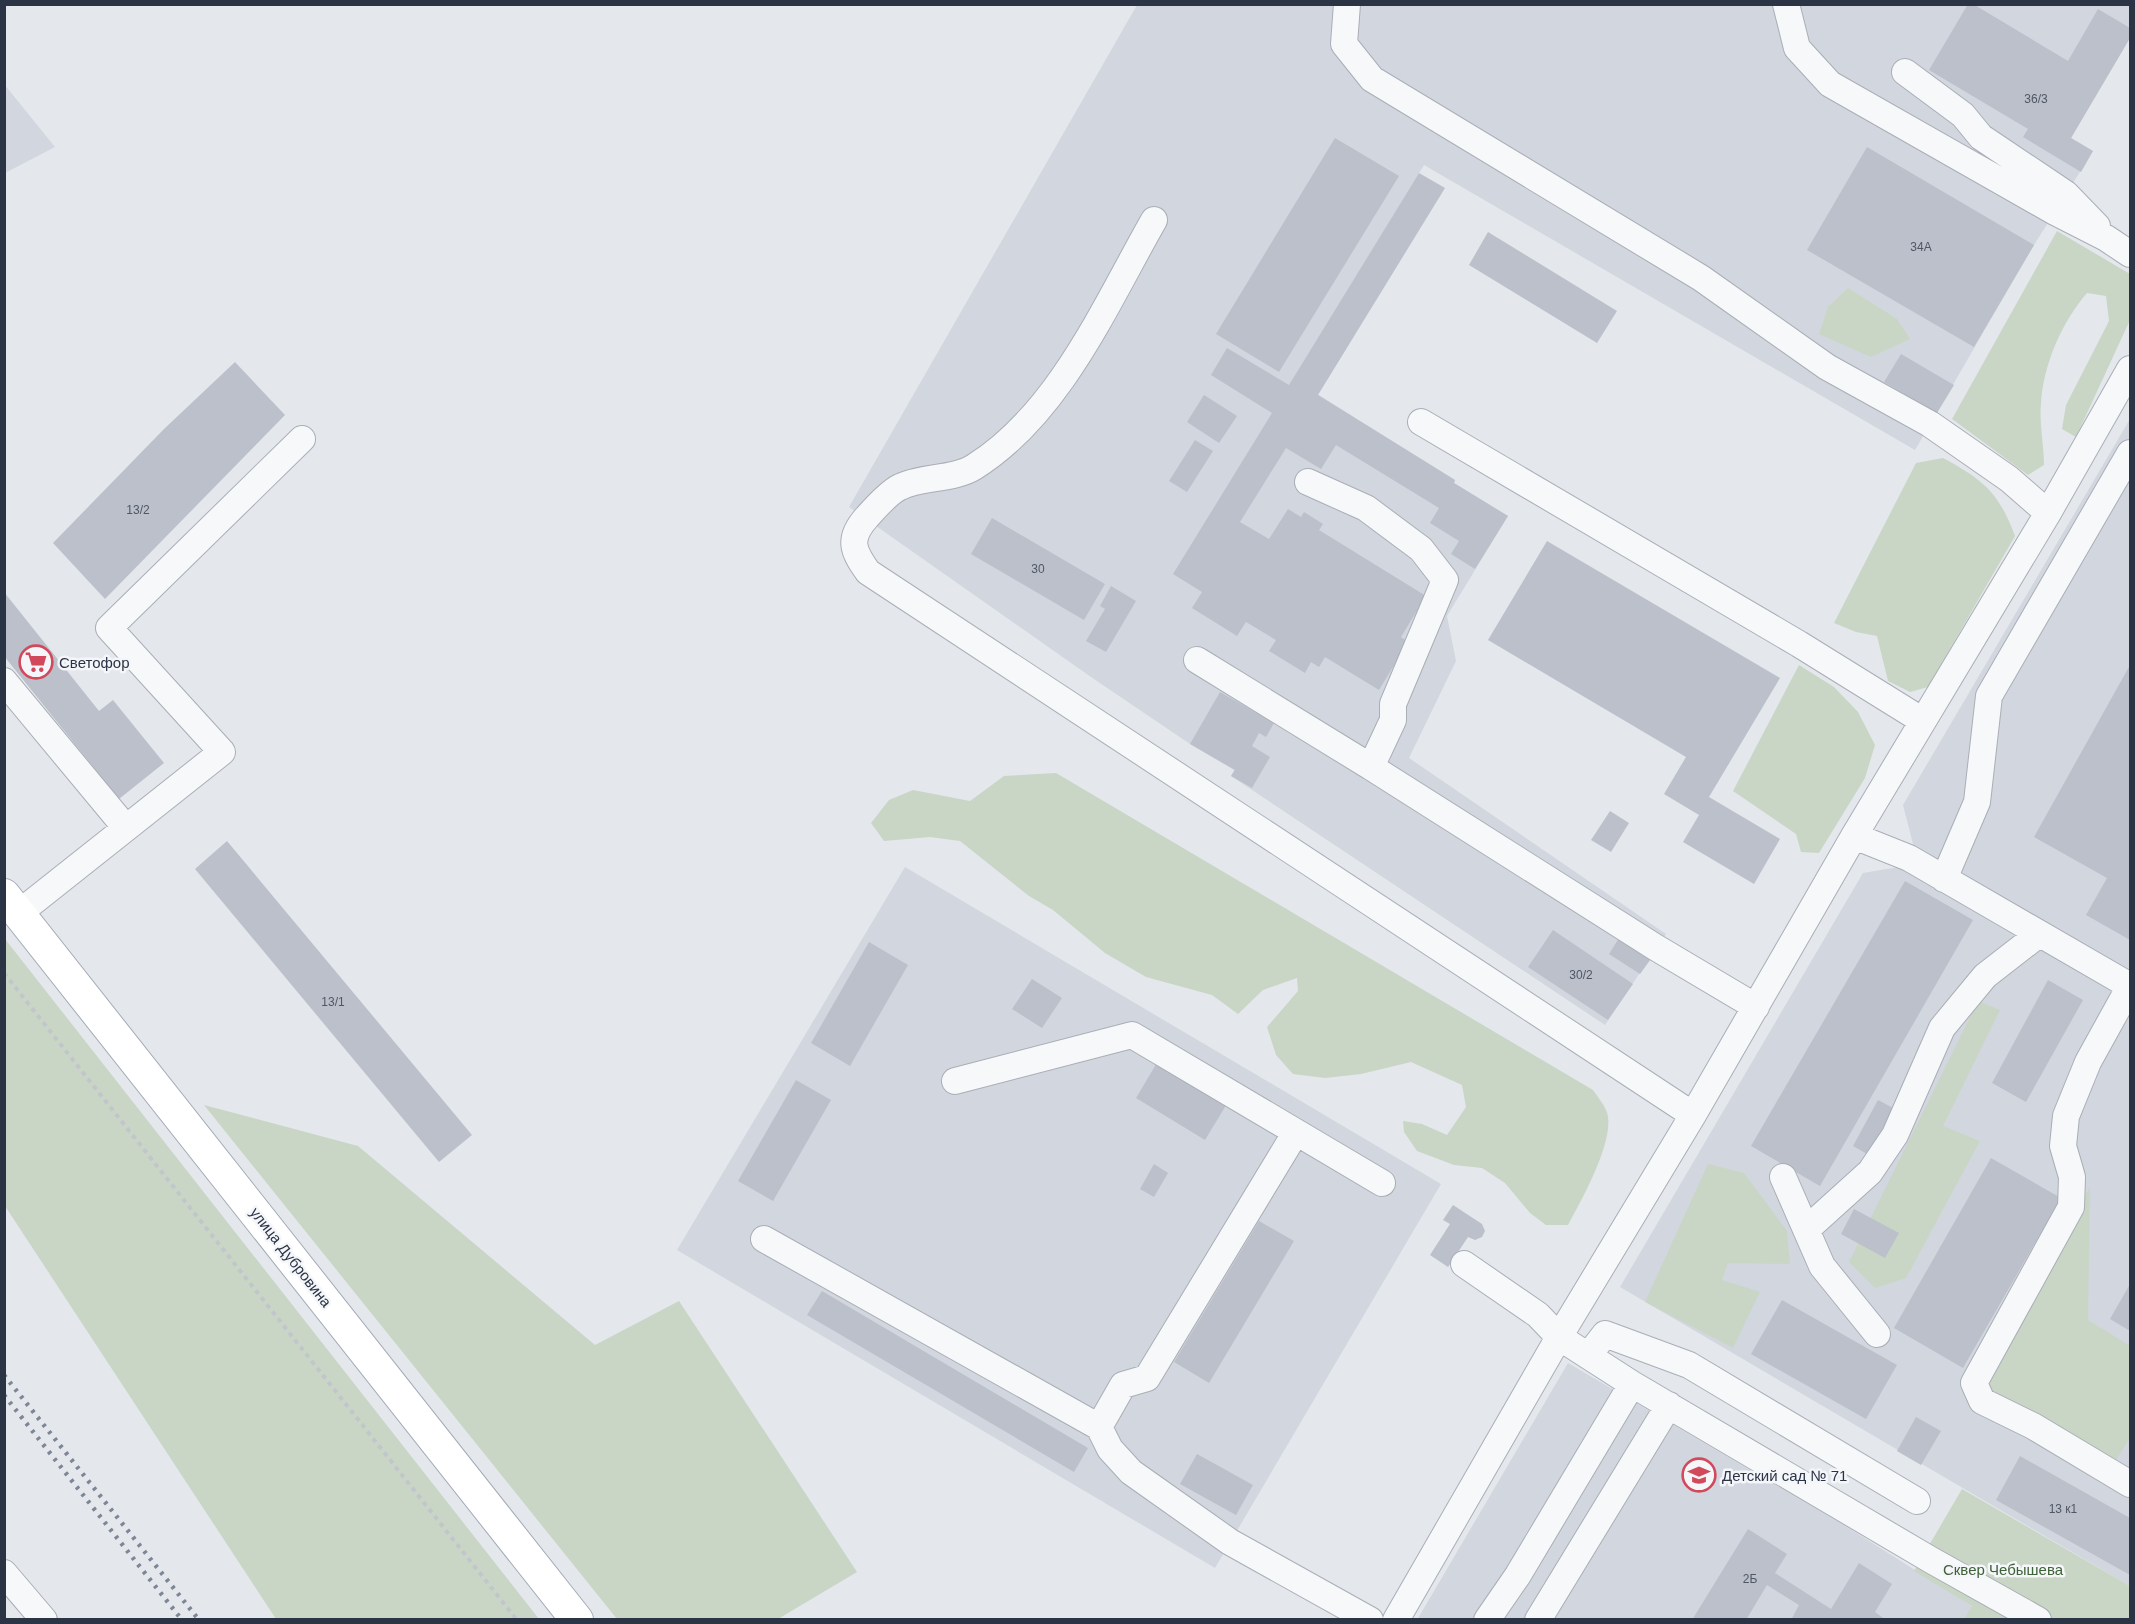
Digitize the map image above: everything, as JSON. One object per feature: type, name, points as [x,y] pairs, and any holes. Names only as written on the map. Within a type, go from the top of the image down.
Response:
[{"type":"main road","name":"улица Дубровина","points":[[12,904],[577,1620]]},
{"type":"street","points":[[1347,4],[1344,44],[1372,79],[1701,278],[1827,367],[1930,424],[2009,479],[2048,513]]},
{"type":"street","points":[[1786,4],[1797,48],[1830,84],[2055,212],[2106,238],[2130,254]]},
{"type":"street","points":[[1905,72],[1963,115],[1981,136],[2066,194],[2106,238]]},
{"type":"street","points":[[1154,220],[1062,381],[1020,432],[972,468],[899,487],[865,519],[853,538],[855,554],[868,572],[1693,1115]]},
{"type":"street","points":[[1396,1620],[1559,1337],[1693,1115],[1854,836],[2048,513],[2130,369]]},
{"type":"street","points":[[1421,422],[1799,644],[1923,721]]},
{"type":"street","points":[[12,904],[126,828],[222,752],[109,628],[302,439]]},
{"type":"street","points":[[1944,879],[1977,802],[1989,696],[2130,453]]},
{"type":"street","points":[[1308,482],[1366,508],[1422,549],[1445,580],[1393,704],[1393,720],[1371,767]]},
{"type":"street","points":[[1197,660],[1655,947],[1756,1007]]},
{"type":"street","points":[[4,681],[126,828]]},
{"type":"street","points":[[1854,836],[1909,858],[2130,986],[2088,1062],[2066,1116],[2063,1146],[2072,1177],[2071,1207],[1974,1383],[1982,1401],[2033,1426],[2130,1484]]},
{"type":"street","points":[[1807,1229],[1870,1172],[1894,1135],[1942,1028],[1985,976],[2039,934]]},
{"type":"street","points":[[955,1081],[1131,1035],[1382,1183]]},
{"type":"street","points":[[1099,1427],[1124,1385],[1147,1378],[1296,1132]]},
{"type":"street","points":[[1782,1177],[1822,1266],[1877,1334]]},
{"type":"street","points":[[764,1239],[1099,1427],[1110,1449],[1131,1472],[1230,1542],[1370,1620]]},
{"type":"street","points":[[1464,1264],[1538,1315],[1559,1337],[1632,1384],[1931,1560],[2038,1620]]},
{"type":"street","points":[[1588,1356],[1605,1334],[1689,1365],[1917,1501]]},
{"type":"street","points":[[1486,1620],[1518,1575],[1632,1384]]},
{"type":"street","points":[[1538,1620],[1669,1405]]},
{"type":"street","points":[[4,1573],[44,1620]]},
{"type":"path","points":[[4,973],[517,1620]]},
{"type":"shaded area","points":[[1137,5],[2130,5],[2130,38],[2071,138],[2093,151],[2034,245],[1915,450],[1424,165],[1293,379],[1455,480],[1454,483],[1508,516],[1447,616],[1456,661],[1409,758],[1666,934],[1605,1025],[1231,776],[1234,770],[1190,744],[1091,677],[849,507]]},
{"type":"shaded area","points":[[4,84],[55,147],[5,173],[4,173]]},
{"type":"shaded area","points":[[2130,419],[2130,1586],[1620,1287],[1863,873],[1905,866],[1914,848],[1903,805]]},
{"type":"shaded area","points":[[905,867],[1441,1184],[1215,1568],[677,1250]]},
{"type":"shaded area","points":[[1568,1363],[1847,1527],[1972,1606],[1964,1620],[1417,1620]]},
{"type":"green space","points":[[2057,231],[2130,274],[2130,320],[2076,437],[2062,429],[2066,405],[2109,321],[2106,296],[2087,293],[2078,304],[2055,345],[2046,374],[2041,404],[2044,465],[2028,475],[1952,419]]},
{"type":"green space","points":[[1848,288],[1897,319],[1910,339],[1871,357],[1819,334],[1828,307]]},
{"type":"green space","points":[[1943,458],[1969,473],[1988,489],[2003,509],[2015,536],[1928,687],[1910,692],[1888,681],[1877,636],[1856,632],[1834,623],[1916,463]]},
{"type":"green space","points":[[1799,665],[1834,687],[1858,712],[1875,745],[1865,778],[1819,853],[1801,852],[1796,834],[1733,791]]},
{"type":"green space","points":[[1056,773],[1593,1090],[1606,1110],[1607,1136],[1596,1168],[1568,1225],[1546,1225],[1530,1213],[1505,1183],[1482,1168],[1454,1165],[1417,1151],[1404,1132],[1403,1121],[1422,1124],[1447,1135],[1466,1107],[1462,1085],[1411,1062],[1361,1074],[1325,1078],[1293,1074],[1276,1055],[1267,1027],[1298,991],[1297,978],[1263,990],[1238,1014],[1212,995],[1146,977],[1105,953],[1053,910],[1029,896],[960,841],[930,837],[884,841],[871,823],[889,800],[913,790],[970,801],[1004,776]]},
{"type":"green space","points":[[4,939],[539,1619],[276,1619],[5,1206]]},
{"type":"green space","points":[[1978,1001],[2000,1010],[1943,1126],[1980,1141],[1906,1278],[1875,1288],[1849,1262]]},
{"type":"green space","points":[[204,1105],[358,1146],[595,1345],[679,1301],[857,1572],[778,1619],[617,1619]]},
{"type":"green space","points":[[1708,1164],[1744,1173],[1787,1231],[1790,1264],[1728,1263],[1722,1280],[1760,1292],[1733,1348],[1645,1302]]},
{"type":"green space","points":[[2090,1187],[2088,1320],[2130,1346],[2130,1438],[2114,1463],[1968,1397]]},
{"type":"green space","name":"Сквер Чебышева","points":[[1962,1489],[2130,1586],[2130,1619],[1964,1619],[1972,1606],[1914,1571]]},
{"type":"building","points":[[1968,4],[1973,4],[2068,61],[2098,9],[2130,28],[2130,38],[2071,138],[2093,151],[2081,172],[2023,137],[2028,129],[1929,70]]},
{"type":"building","points":[[1335,138],[1399,176],[1279,372],[1216,334]]},
{"type":"building","points":[[1867,147],[2034,245],[1974,347],[1807,250]]},
{"type":"building","points":[[1419,173],[1445,188],[1318,395],[1455,480],[1454,483],[1508,516],[1475,569],[1451,554],[1459,541],[1430,523],[1439,508],[1336,445],[1321,469],[1286,448],[1240,522],[1269,539],[1288,509],[1301,517],[1304,512],[1323,524],[1319,530],[1426,596],[1401,637],[1408,642],[1379,690],[1325,657],[1319,667],[1311,662],[1305,673],[1269,651],[1276,640],[1246,622],[1237,636],[1192,608],[1202,592],[1173,574],[1272,413],[1211,375],[1227,348],[1289,385]]},
{"type":"building","points":[[1488,232],[1617,311],[1597,343],[1469,265]]},
{"type":"building","points":[[1901,354],[1954,385],[1937,413],[1884,382]]},
{"type":"building","points":[[235,362],[285,415],[105,599],[53,543],[164,429]]},
{"type":"building","points":[[1204,395],[1237,416],[1219,443],[1187,422]]},
{"type":"building","points":[[1195,440],[1213,451],[1187,492],[1169,481]]},
{"type":"building","points":[[992,518],[1105,584],[1084,620],[971,554]]},
{"type":"building","points":[[1547,541],[1780,678],[1709,797],[1780,839],[1754,884],[1683,842],[1699,815],[1664,794],[1686,757],[1488,640]]},
{"type":"building","points":[[1111,586],[1136,601],[1106,652],[1086,641],[1105,609],[1100,606]]},
{"type":"building","points":[[4,592],[99,711],[113,700],[164,763],[119,799],[4,656]]},
{"type":"building","points":[[2130,665],[2130,940],[2086,915],[2107,878],[2034,837]]},
{"type":"building","points":[[1220,692],[1274,723],[1266,737],[1259,733],[1252,746],[1270,757],[1252,788],[1231,776],[1235,770],[1190,744]]},
{"type":"building","points":[[1610,811],[1629,823],[1611,852],[1591,840]]},
{"type":"building","points":[[227,841],[472,1135],[439,1162],[195,869]]},
{"type":"building","points":[[1905,881],[1973,920],[1820,1186],[1751,1146]]},
{"type":"building","points":[[1553,930],[1633,984],[1608,1020],[1528,967]]},
{"type":"building","points":[[1621,935],[1653,956],[1640,974],[1609,954]]},
{"type":"building","points":[[869,942],[908,965],[850,1066],[811,1043]]},
{"type":"building","points":[[1032,979],[1062,998],[1042,1028],[1012,1009]]},
{"type":"building","points":[[2048,980],[2083,1000],[2026,1102],[1992,1083]]},
{"type":"building","points":[[1158,1061],[1228,1102],[1205,1140],[1136,1098]]},
{"type":"building","points":[[796,1080],[831,1100],[773,1201],[738,1181]]},
{"type":"building","points":[[1878,1100],[1895,1109],[1869,1155],[1853,1146]]},
{"type":"building","points":[[1991,1158],[2061,1198],[1963,1368],[1894,1328]]},
{"type":"building","points":[[1154,1164],[1168,1173],[1154,1197],[1140,1189]]},
{"type":"building","points":[[1453,1205],[1482,1224],[1485,1231],[1482,1237],[1475,1240],[1468,1237],[1448,1267],[1430,1255],[1450,1224],[1443,1220]]},
{"type":"building","points":[[1854,1209],[1899,1233],[1885,1258],[1841,1234]]},
{"type":"building","points":[[1259,1221],[1294,1241],[1209,1383],[1174,1362]]},
{"type":"building","points":[[2130,1284],[2130,1331],[2110,1319]]},
{"type":"building","points":[[822,1291],[1088,1448],[1074,1472],[807,1315]]},
{"type":"building","points":[[1782,1300],[1897,1365],[1866,1419],[1751,1354]]},
{"type":"building","points":[[1916,1417],[1941,1431],[1921,1465],[1897,1451]]},
{"type":"building","points":[[1197,1454],[1253,1485],[1236,1515],[1180,1484]]},
{"type":"building","points":[[2020,1456],[2130,1518],[2130,1575],[1996,1500]]},
{"type":"building","points":[[1748,1529],[1787,1554],[1775,1573],[1831,1609],[1859,1563],[1892,1584],[1875,1612],[1886,1620],[1791,1620],[1799,1605],[1767,1585],[1746,1620],[1692,1620]]},
{"type":"railway","points":[[4,1375],[199,1620]]},
{"type":"railway","points":[[4,1395],[182,1620]]},
{"type":"place","name":"Светофор","points":[[36,662]]},
{"type":"place","name":"Детский сад № 71","points":[[1699,1475]]}]
